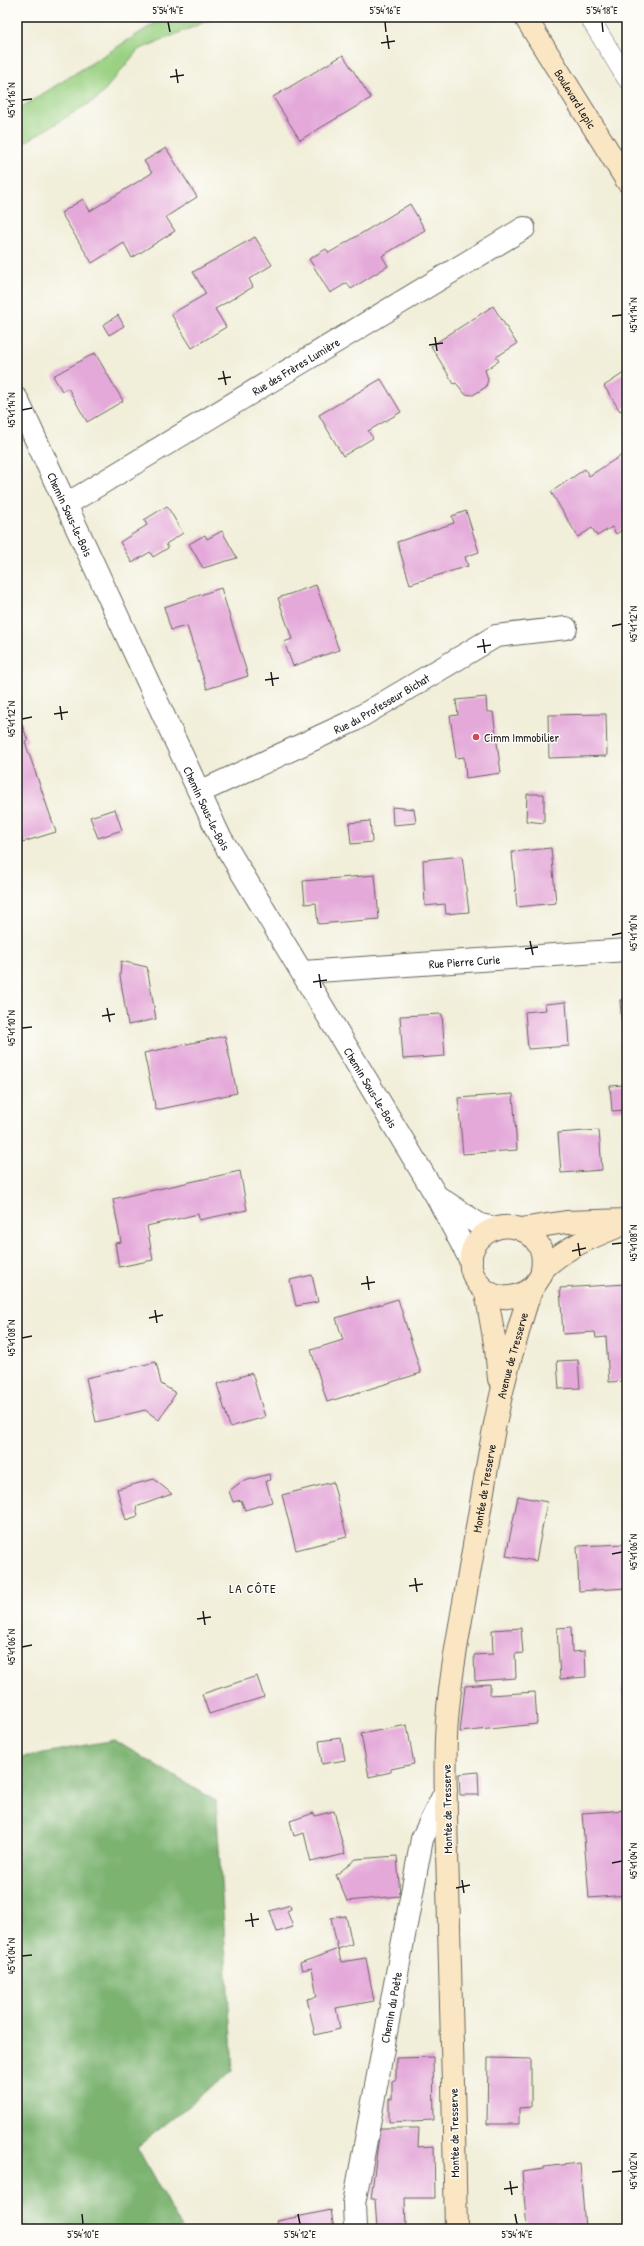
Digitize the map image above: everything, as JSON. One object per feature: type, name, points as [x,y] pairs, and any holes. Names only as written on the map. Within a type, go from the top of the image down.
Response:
[{"type":"street","name":"Boulevard Lepic","points":[[525,17],[627,181]]},
{"type":"street","name":"Rue des Frères Lumière","points":[[67,504],[524,228]]},
{"type":"street","name":"Chemin Sous-le-Bois","points":[[17,399],[67,504],[219,835],[303,972],[437,1197],[471,1261]]},
{"type":"street","name":"Rue du Professeur Bichat","points":[[200,792],[353,721],[496,636],[566,628]]},
{"type":"street","name":"Rue Pierre Curie","points":[[303,972],[627,950]]},
{"type":"street","name":"Chemin Sous-le-Bois","points":[[437,1197],[480,1225],[496,1228]]},
{"type":"street","points":[[471,1261],[474,1247],[483,1235],[496,1228],[509,1226],[521,1229],[566,1222],[627,1220]]},
{"type":"street","name":"Avenue de Tresserve","points":[[471,1261],[472,1273],[478,1284],[486,1292],[498,1297],[510,1298],[523,1295],[538,1279],[553,1259],[576,1245],[627,1223]]},
{"type":"street","name":"Avenue de Tresserve","points":[[501,1394],[538,1279],[542,1253],[534,1238],[521,1229]]},
{"type":"street","name":"Avenue de Tresserve","points":[[486,1292],[496,1349],[501,1394]]},
{"type":"street","name":"Montée de Tresserve","points":[[456,2229],[446,1735],[464,1605],[501,1394]]},
{"type":"street","name":"Chemin du Poète","points":[[355,2229],[354,2204],[422,1839],[446,1790]]},
{"type":"lane","points":[[589,17],[627,79]]},
{"type":"green space","points":[[165,17],[217,17],[138,50],[98,98],[17,147],[17,110]]},
{"type":"green space","points":[[114,1740],[216,1801],[233,2070],[137,2147],[182,2229],[17,2229],[17,1758]]},
{"type":"building","points":[[343,55],[371,98],[300,140],[273,97]]},
{"type":"building","points":[[166,148],[197,197],[166,217],[175,231],[132,258],[124,243],[92,263],[61,213],[83,199],[90,211],[152,173],[144,161]]},
{"type":"building","points":[[410,204],[425,230],[382,256],[388,266],[351,289],[347,283],[330,293],[309,259],[326,249],[329,253]]},
{"type":"building","points":[[255,237],[272,265],[249,279],[253,287],[215,309],[226,327],[192,348],[171,314],[206,294],[193,272]]},
{"type":"building","points":[[493,306],[517,344],[496,357],[499,361],[485,370],[488,379],[486,387],[473,395],[465,394],[456,383],[454,384],[431,346]]},
{"type":"building","points":[[118,315],[124,326],[109,335],[103,325]]},
{"type":"building","points":[[95,353],[123,401],[87,422],[68,388],[62,391],[53,376]]},
{"type":"building","points":[[627,371],[627,406],[620,411],[604,386]]},
{"type":"building","points":[[381,379],[401,412],[368,431],[373,438],[343,456],[319,415]]},
{"type":"building","points":[[622,455],[627,464],[627,527],[616,534],[612,527],[597,536],[592,528],[578,537],[551,492],[585,469],[589,476]]},
{"type":"building","points":[[167,506],[183,533],[166,544],[168,548],[153,557],[150,552],[132,563],[120,542],[147,525],[144,520]]},
{"type":"building","points":[[466,511],[479,552],[465,557],[468,566],[410,584],[397,542],[454,523],[452,516]]},
{"type":"building","points":[[222,531],[237,558],[203,568],[189,544],[205,535],[207,539]]},
{"type":"building","points":[[316,585],[339,650],[293,666],[284,642],[292,639],[278,598]]},
{"type":"building","points":[[221,588],[248,676],[207,689],[187,626],[171,630],[164,607]]},
{"type":"building","points":[[486,697],[487,712],[493,712],[501,773],[466,778],[464,757],[456,758],[450,716],[458,715],[456,700]]},
{"type":"building","points":[[606,714],[607,756],[549,758],[548,715]]},
{"type":"building","points":[[21,722],[28,741],[25,742],[56,832],[23,842],[17,826],[17,723]]},
{"type":"building","points":[[527,794],[544,794],[544,823],[526,821]]},
{"type":"building","points":[[392,807],[414,809],[416,823],[393,825]]},
{"type":"building","points":[[115,809],[122,830],[98,838],[90,817]]},
{"type":"building","points":[[370,821],[372,842],[351,844],[349,823]]},
{"type":"building","points":[[551,848],[556,903],[517,907],[512,852]]},
{"type":"building","points":[[462,856],[469,912],[446,914],[445,904],[425,906],[423,860]]},
{"type":"building","points":[[375,875],[379,919],[318,924],[316,903],[305,904],[303,881]]},
{"type":"building","points":[[121,961],[147,967],[156,1019],[128,1025],[120,976]]},
{"type":"building","points":[[620,1000],[627,1000],[627,1052],[624,1052]]},
{"type":"building","points":[[566,1002],[569,1046],[528,1049],[525,1012],[546,1010],[545,1004]]},
{"type":"building","points":[[442,1014],[445,1056],[403,1059],[400,1016]]},
{"type":"building","points":[[225,1036],[237,1093],[156,1110],[144,1053]]},
{"type":"building","points":[[625,1085],[627,1110],[612,1111],[610,1086]]},
{"type":"building","points":[[513,1094],[517,1150],[463,1154],[458,1098]]},
{"type":"building","points":[[599,1130],[602,1170],[561,1173],[558,1133]]},
{"type":"building","points":[[240,1171],[247,1210],[199,1220],[198,1214],[147,1226],[153,1260],[119,1267],[115,1243],[121,1242],[113,1199]]},
{"type":"building","points":[[312,1275],[318,1302],[296,1306],[290,1280]]},
{"type":"building","points":[[627,1284],[627,1381],[609,1382],[606,1337],[596,1338],[595,1332],[563,1334],[560,1288]]},
{"type":"building","points":[[398,1299],[421,1373],[327,1402],[311,1350],[343,1340],[336,1318]]},
{"type":"building","points":[[578,1360],[580,1388],[559,1389],[557,1361]]},
{"type":"building","points":[[156,1362],[161,1384],[176,1393],[159,1420],[145,1410],[96,1422],[86,1378]]},
{"type":"building","points":[[252,1373],[265,1417],[230,1427],[217,1384]]},
{"type":"building","points":[[269,1474],[271,1480],[266,1481],[272,1502],[245,1510],[241,1500],[233,1502],[229,1491],[241,1482]]},
{"type":"building","points":[[154,1479],[172,1494],[136,1507],[138,1516],[126,1520],[117,1489]]},
{"type":"building","points":[[333,1482],[347,1537],[296,1550],[282,1495]]},
{"type":"building","points":[[518,1496],[547,1502],[536,1561],[506,1556]]},
{"type":"building","points":[[626,1544],[627,1588],[579,1591],[577,1546]]},
{"type":"building","points":[[571,1627],[572,1652],[585,1651],[586,1677],[560,1679],[557,1628]]},
{"type":"building","points":[[521,1628],[523,1653],[515,1654],[516,1678],[475,1681],[474,1655],[493,1654],[492,1630]]},
{"type":"building","points":[[257,1676],[264,1697],[209,1714],[202,1694]]},
{"type":"building","points":[[490,1684],[490,1695],[535,1692],[537,1724],[460,1732],[465,1686]]},
{"type":"building","points":[[627,1687],[627,1720],[625,1720],[622,1688]]},
{"type":"building","points":[[407,1725],[414,1764],[391,1769],[391,1772],[369,1777],[361,1734]]},
{"type":"building","points":[[341,1738],[345,1760],[322,1764],[319,1741]]},
{"type":"building","points":[[478,1772],[479,1795],[460,1795],[459,1774]]},
{"type":"building","points":[[627,1810],[627,1895],[589,1898],[582,1813]]},
{"type":"building","points":[[334,1811],[345,1854],[311,1862],[304,1833],[294,1836],[290,1821],[314,1813],[315,1816]]},
{"type":"building","points":[[397,1856],[400,1896],[347,1901],[336,1875],[356,1859]]},
{"type":"building","points":[[290,1905],[291,1909],[287,1911],[293,1927],[277,1932],[270,1911]]},
{"type":"building","points":[[346,1916],[352,1944],[338,1949],[331,1918]]},
{"type":"building","points":[[338,1949],[341,1962],[366,1958],[374,2001],[336,2008],[340,2029],[315,2035],[307,1999],[317,1997],[312,1968],[302,1970],[300,1963]]},
{"type":"building","points":[[433,2057],[434,2120],[389,2122],[389,2099],[392,2099],[392,2081],[396,2079],[396,2058]]},
{"type":"building","points":[[488,2058],[531,2059],[531,2107],[519,2108],[519,2124],[487,2124]]},
{"type":"building","points":[[380,2128],[419,2128],[418,2147],[434,2146],[435,2198],[405,2198],[406,2229],[377,2229],[375,2199],[371,2199]]},
{"type":"building","points":[[580,2163],[585,2229],[527,2229],[522,2172],[544,2169],[544,2167]]},
{"type":"building","points":[[331,2210],[334,2229],[278,2229],[277,2221]]},
{"type":"place","name":"Cimm Immobilier","points":[[476,737]]},
{"type":"district","name":"LA CÔTE","points":[[253,1588]]}]
